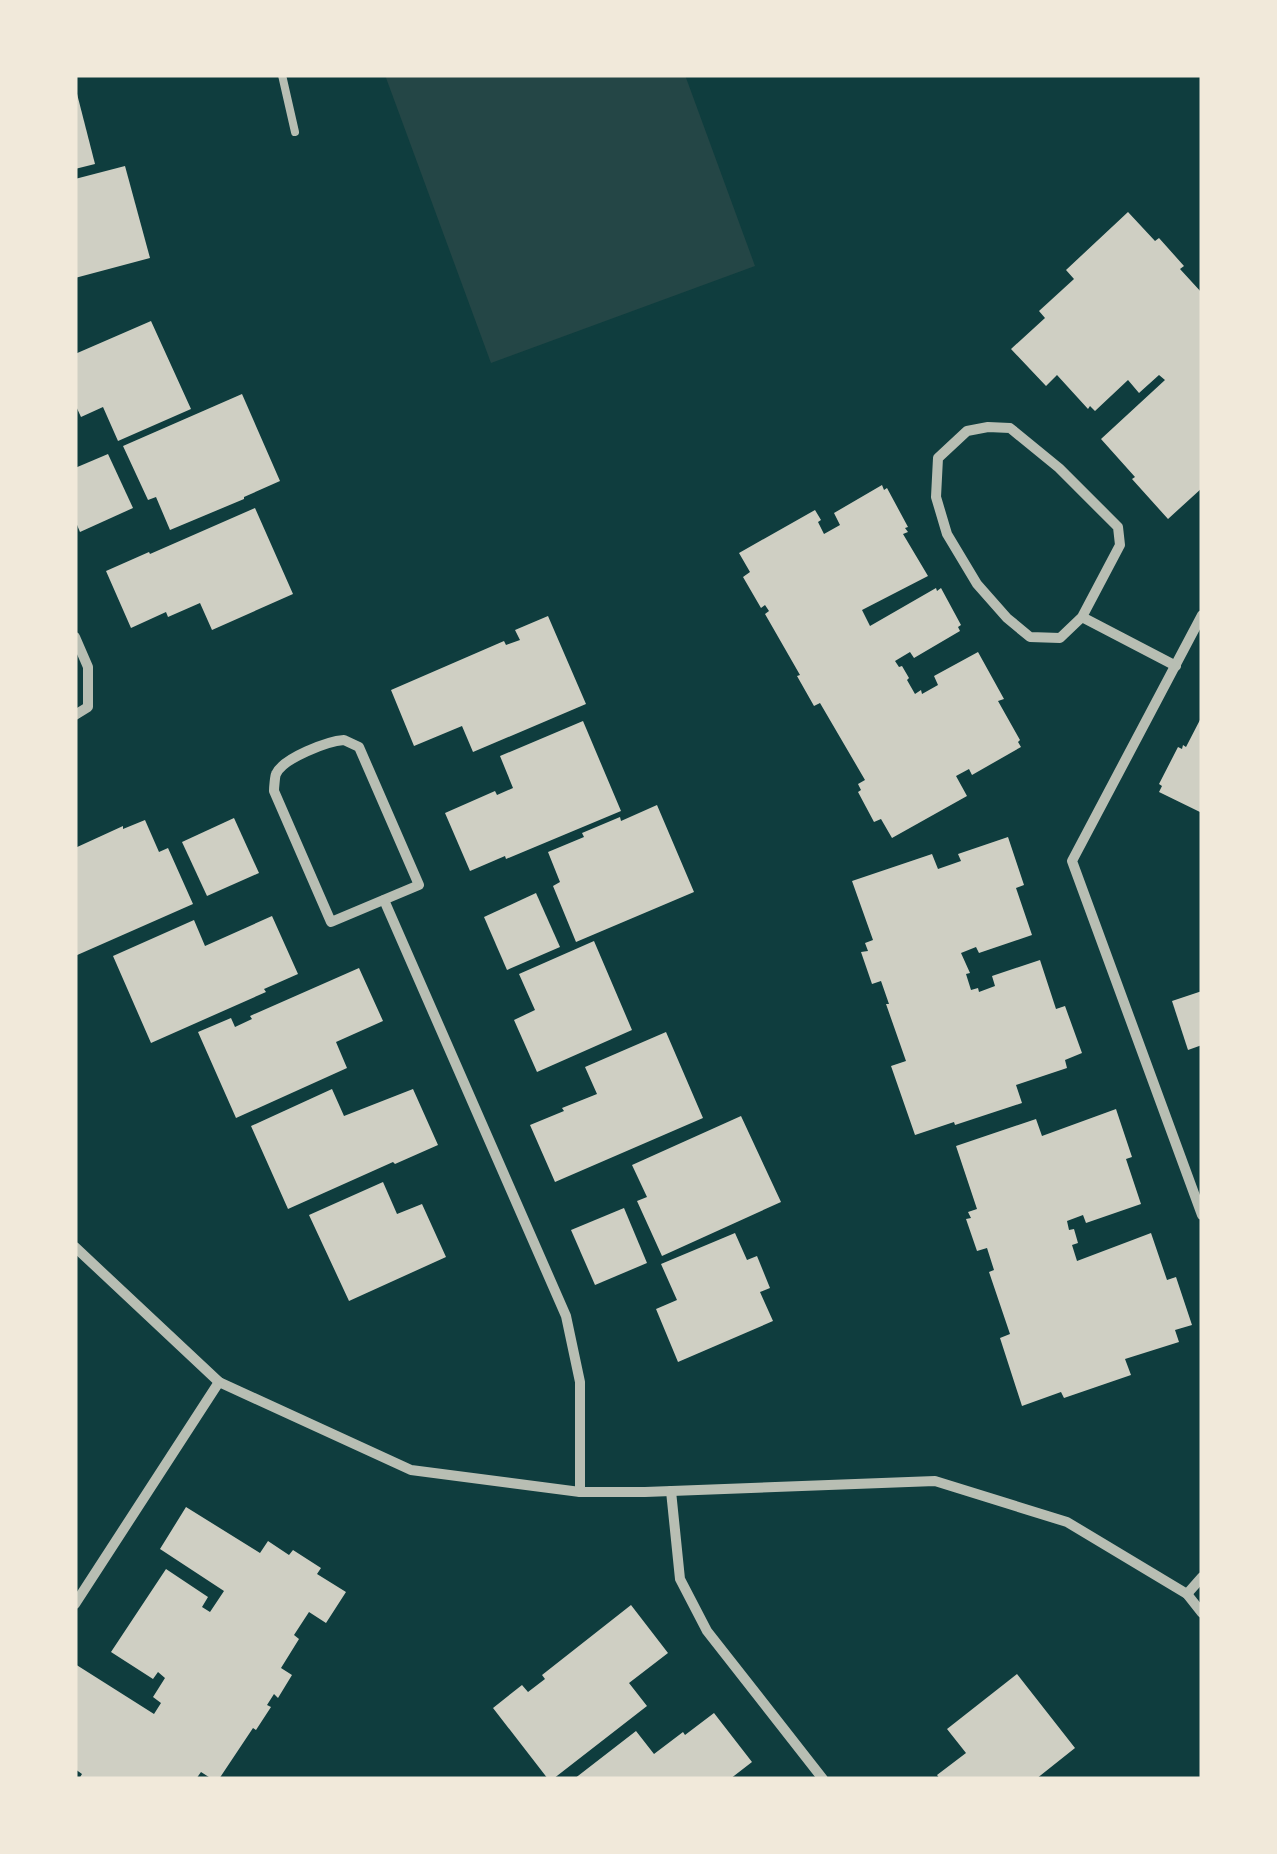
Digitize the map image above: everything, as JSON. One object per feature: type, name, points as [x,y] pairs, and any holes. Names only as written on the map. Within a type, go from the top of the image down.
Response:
[{"type":"street","points":[[1010,428],[1059,468],[1118,527],[1120,545],[1082,616],[1060,638],[1030,638],[977,584],[948,534],[936,497],[938,458],[967,431],[1010,428]]},
{"type":"street","points":[[1202,615],[1072,861],[1202,1215]]},
{"type":"street","points":[[1082,616],[1176,666]]},
{"type":"street","points":[[75,637],[88,668],[88,707],[75,715]]},
{"type":"street","points":[[344,740],[358,746],[419,885],[384,900],[331,922],[274,791],[275,774],[285,763],[331,741],[344,740]]},
{"type":"street","points":[[384,900],[566,1316],[580,1382],[580,1492]]},
{"type":"street","points":[[75,1248],[219,1382],[411,1470],[580,1492],[935,1481],[1067,1522],[1186,1594],[1202,1613]]},
{"type":"street","points":[[75,1604],[219,1382]]},
{"type":"street","points":[[671,1490],[680,1579],[698,1614],[707,1631],[824,1779]]},
{"type":"street","points":[[1186,1594],[1202,1577]]},
{"type":"lane","points":[[282,75],[295,132]]},
{"type":"shaded area","points":[[385,75],[685,75],[755,266],[491,363]]},
{"type":"building","points":[[75,86],[95,164],[75,169]]},
{"type":"building","points":[[125,166],[150,258],[75,278],[75,179]]},
{"type":"building","points":[[1128,212],[1155,241],[1159,238],[1202,293],[1202,488],[1168,519],[1101,439],[1165,380],[1159,375],[1139,393],[1128,380],[1095,411],[1090,406],[1088,409],[1057,375],[1046,386],[1011,349],[1045,318],[1039,311],[1074,279],[1066,270]]},
{"type":"building","points":[[151,321],[191,409],[118,441],[103,407],[81,417],[75,404],[75,354]]},
{"type":"building","points":[[242,394],[280,481],[170,530],[156,497],[148,500],[123,446]]},
{"type":"building","points":[[108,454],[133,508],[80,532],[75,520],[75,468]]},
{"type":"building","points":[[882,485],[908,527],[903,534],[928,576],[862,610],[870,626],[941,588],[961,625],[960,631],[914,658],[910,652],[895,661],[902,666],[915,694],[921,690],[922,694],[938,685],[934,676],[978,652],[1004,699],[998,701],[1021,747],[972,775],[969,769],[956,776],[967,796],[892,838],[881,819],[874,822],[858,792],[858,784],[865,780],[820,703],[814,706],[797,676],[800,675],[765,614],[769,611],[765,605],[761,608],[743,577],[750,572],[739,553],[815,510],[824,534],[840,525],[834,513]]},
{"type":"building","points":[[255,508],[293,594],[212,630],[200,603],[168,617],[166,612],[131,628],[106,571]]},
{"type":"building","points":[[548,616],[586,704],[473,752],[462,726],[414,746],[391,690],[504,641],[506,645],[520,640],[515,630]]},
{"type":"building","points":[[1202,716],[1202,813],[1159,792],[1159,784],[1178,747],[1186,747]]},
{"type":"building","points":[[583,721],[621,811],[470,871],[445,813],[495,791],[497,795],[513,788],[500,756]]},
{"type":"building","points":[[657,805],[694,892],[576,942],[553,886],[560,882],[548,852],[584,837],[582,833]]},
{"type":"building","points":[[234,818],[259,873],[207,896],[182,842]]},
{"type":"building","points":[[145,820],[159,852],[168,848],[193,904],[75,956],[75,848]]},
{"type":"building","points":[[1008,837],[1024,885],[1016,888],[1032,935],[979,953],[976,947],[961,953],[970,973],[966,974],[971,990],[978,988],[979,992],[995,986],[992,976],[1040,960],[1056,1009],[1065,1006],[1082,1053],[1065,1060],[1067,1068],[1016,1085],[1022,1103],[915,1135],[891,1066],[906,1061],[881,981],[872,984],[861,952],[868,951],[865,943],[873,940],[852,881],[932,854],[938,869],[961,861],[958,854]]},
{"type":"building","points":[[536,893],[560,947],[507,970],[484,917]]},
{"type":"building","points":[[272,916],[298,974],[151,1043],[113,956],[194,920],[205,946]]},
{"type":"building","points":[[594,941],[632,1030],[537,1072],[514,1020],[535,1010],[519,974]]},
{"type":"building","points":[[359,968],[383,1021],[336,1042],[347,1068],[236,1118],[198,1032],[231,1018],[235,1027],[252,1019],[250,1016]]},
{"type":"building","points":[[1202,991],[1202,1045],[1188,1050],[1172,1001]]},
{"type":"building","points":[[666,1032],[703,1118],[555,1182],[530,1125],[597,1094],[585,1067]]},
{"type":"building","points":[[332,1089],[344,1116],[413,1089],[438,1145],[288,1209],[251,1126]]},
{"type":"building","points":[[1116,1109],[1132,1157],[1126,1159],[1141,1204],[1086,1223],[1083,1215],[1067,1221],[1078,1243],[1072,1245],[1077,1261],[1151,1233],[1167,1280],[1176,1277],[1192,1325],[1175,1330],[1179,1342],[1125,1359],[1131,1375],[1064,1398],[1061,1392],[1022,1406],[1000,1338],[1010,1334],[989,1272],[994,1270],[987,1248],[977,1251],[966,1219],[971,1218],[968,1212],[977,1209],[956,1146],[1036,1119],[1042,1136]]},
{"type":"building","points":[[741,1116],[781,1202],[662,1256],[637,1201],[647,1197],[632,1165]]},
{"type":"building","points":[[383,1182],[397,1214],[422,1204],[446,1257],[349,1301],[309,1215]]},
{"type":"building","points":[[624,1208],[647,1263],[595,1285],[571,1230]]},
{"type":"building","points":[[735,1233],[747,1260],[757,1256],[770,1288],[760,1292],[773,1321],[678,1362],[656,1309],[677,1300],[661,1264]]},
{"type":"building","points":[[186,1507],[260,1553],[268,1541],[289,1555],[293,1550],[321,1568],[317,1574],[346,1592],[326,1623],[309,1612],[294,1635],[299,1639],[281,1668],[292,1675],[278,1698],[274,1694],[267,1705],[271,1707],[219,1779],[201,1772],[196,1779],[79,1779],[82,1774],[75,1769],[75,1664],[154,1714],[161,1703],[153,1697],[165,1678],[158,1672],[153,1679],[111,1652],[166,1569],[208,1597],[202,1607],[210,1612],[224,1591],[160,1549]]},
{"type":"building","points":[[631,1605],[668,1653],[629,1683],[647,1706],[548,1779],[493,1708],[522,1685],[528,1692],[545,1679],[542,1675]]},
{"type":"building","points":[[1017,1674],[1075,1748],[1036,1779],[940,1779],[937,1775],[966,1753],[947,1729]]},
{"type":"building","points":[[714,1713],[752,1762],[730,1779],[574,1779],[636,1731],[654,1754]]}]
